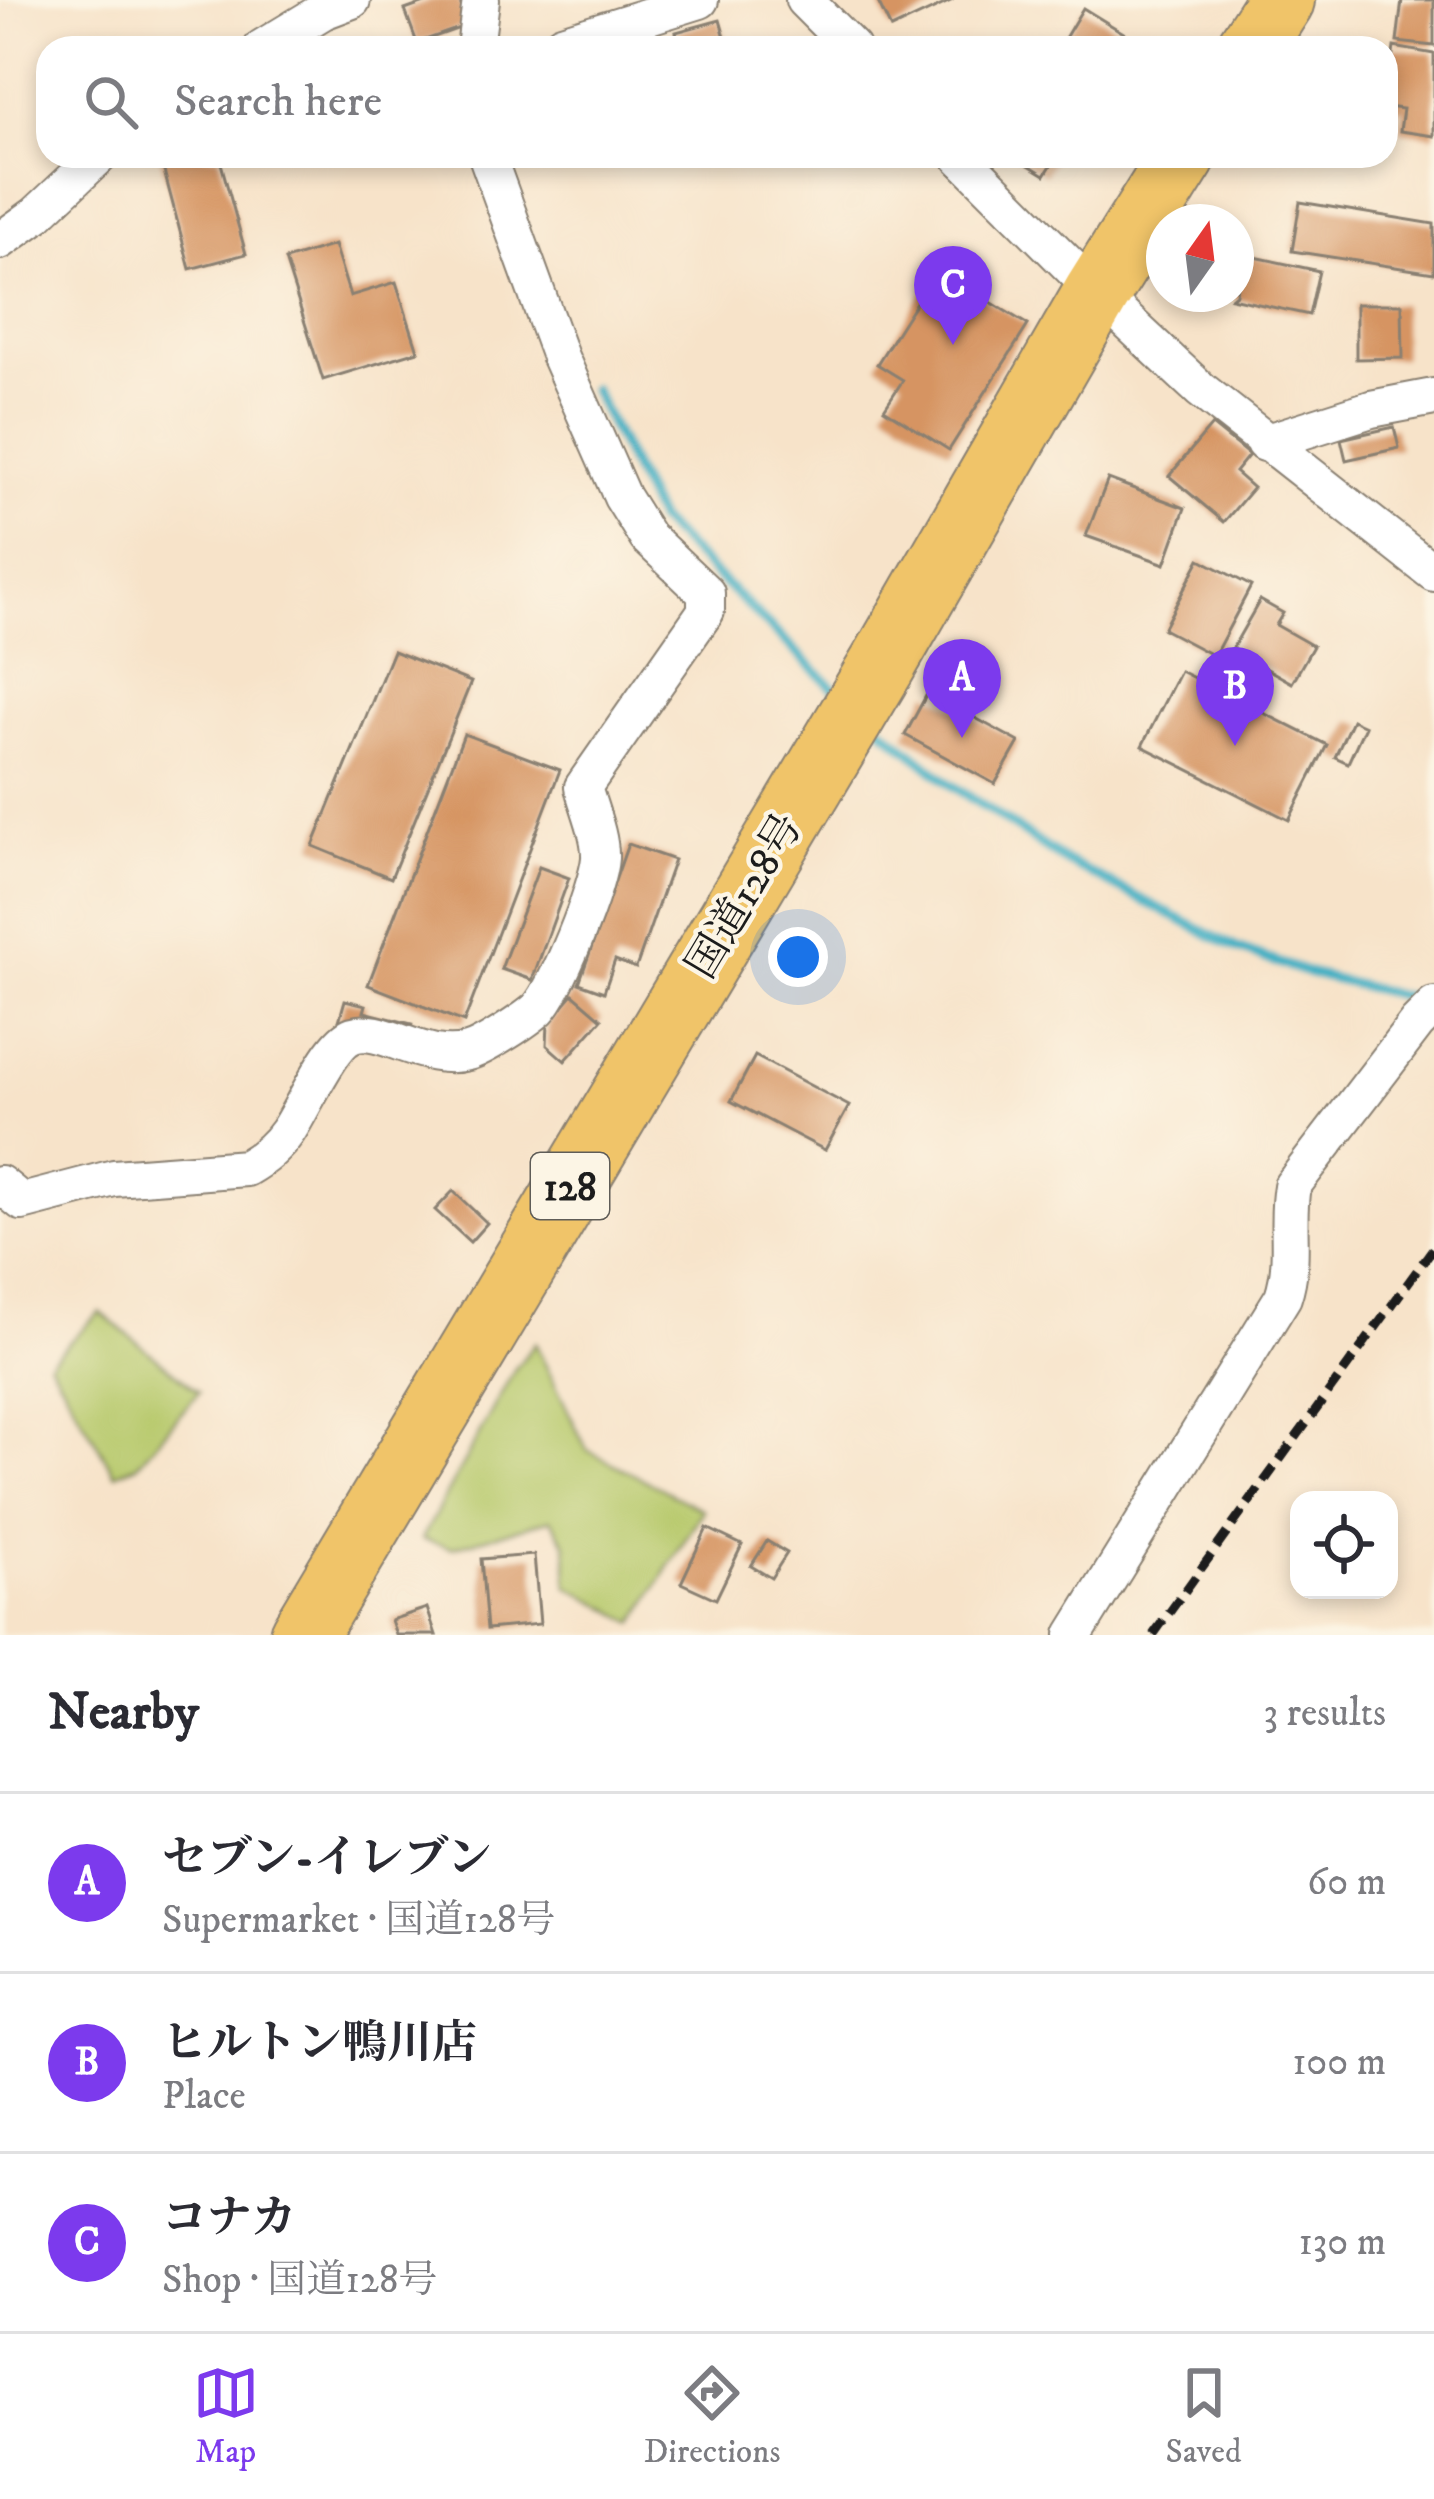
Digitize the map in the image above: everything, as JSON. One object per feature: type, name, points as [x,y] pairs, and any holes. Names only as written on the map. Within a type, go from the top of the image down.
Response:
[{"type":"highway","points":[[1258,36],[1280,0]]},
{"type":"highway","name":"国道128号","points":[[313,1630],[1097,293],[1175,168]]},
{"type":"street","points":[[476,36],[481,0]]},
{"type":"street","points":[[584,36],[700,0]]},
{"type":"street","points":[[804,0],[840,36]]},
{"type":"street","points":[[281,36],[332,4]]},
{"type":"street","points":[[0,241],[86,168]]},
{"type":"street","points":[[0,1184],[22,1202],[114,1178],[247,1168],[285,1136],[338,1046],[352,1035],[376,1034],[424,1053],[470,1052],[540,1007],[568,953],[596,884],[601,854],[583,787],[706,611],[706,593],[647,537],[622,497],[560,357],[491,168]]},
{"type":"street","points":[[972,168],[1097,293],[1264,443],[1434,573]]},
{"type":"street","points":[[1264,443],[1371,409],[1434,397]]},
{"type":"street","points":[[1074,1635],[1282,1297],[1292,1272],[1287,1214],[1292,1186],[1425,1015]]},
{"type":"green space","points":[[100,1312],[199,1392],[137,1465],[115,1474],[49,1362]]},
{"type":"green space","points":[[535,1343],[587,1450],[703,1510],[635,1623],[568,1586],[566,1544],[551,1519],[451,1548],[422,1539],[514,1370]]},
{"type":"building","points":[[433,0],[459,0],[468,25],[437,36],[414,36],[405,10]]},
{"type":"building","points":[[877,0],[953,0],[891,29]]},
{"type":"building","points":[[1402,0],[1434,0],[1434,46],[1398,42]]},
{"type":"building","points":[[1083,8],[1128,36],[1066,36]]},
{"type":"building","points":[[720,20],[725,36],[677,36],[676,32]]},
{"type":"building","points":[[1398,48],[1434,54],[1434,136],[1400,131],[1403,109],[1398,108]]},
{"type":"building","points":[[163,168],[222,168],[246,254],[190,269]]},
{"type":"building","points":[[1300,202],[1434,224],[1434,273],[1292,251]]},
{"type":"building","points":[[334,245],[350,296],[396,282],[418,351],[323,380],[285,260]]},
{"type":"building","points":[[1254,257],[1319,271],[1309,315],[1254,303]]},
{"type":"building","points":[[937,269],[1028,325],[949,450],[884,409],[903,380],[877,364]]},
{"type":"building","points":[[1356,304],[1402,304],[1403,358],[1356,359]]},
{"type":"building","points":[[1212,425],[1249,455],[1235,472],[1253,488],[1224,522],[1169,476]]},
{"type":"building","points":[[1394,427],[1399,448],[1346,460],[1341,439]]},
{"type":"building","points":[[1108,479],[1185,508],[1165,564],[1086,536]]},
{"type":"building","points":[[1200,559],[1251,586],[1214,656],[1163,629]]},
{"type":"building","points":[[1260,600],[1283,613],[1276,625],[1313,646],[1292,683],[1232,649]]},
{"type":"building","points":[[393,651],[471,682],[391,878],[313,846]]},
{"type":"building","points":[[1180,671],[1327,745],[1289,820],[1142,746]]},
{"type":"building","points":[[928,692],[1019,742],[995,784],[905,735]]},
{"type":"building","points":[[1352,720],[1365,726],[1348,763],[1335,757]]},
{"type":"building","points":[[464,734],[560,770],[464,1022],[368,985]]},
{"type":"building","points":[[628,844],[674,860],[636,968],[615,960],[604,992],[579,983]]},
{"type":"building","points":[[539,867],[569,878],[532,980],[501,969]]},
{"type":"building","points":[[573,994],[602,1019],[565,1061],[547,1045],[548,1023]]},
{"type":"building","points":[[345,1000],[366,1005],[364,1012],[412,1024],[408,1038],[339,1021]]},
{"type":"building","points":[[755,1056],[849,1106],[825,1150],[731,1101]]},
{"type":"building","points":[[453,1191],[487,1223],[470,1242],[435,1210]]},
{"type":"building","points":[[707,1528],[742,1545],[716,1599],[681,1583]]},
{"type":"building","points":[[767,1541],[787,1553],[771,1578],[751,1566]]},
{"type":"building","points":[[534,1555],[540,1624],[487,1629],[481,1559]]},
{"type":"building","points":[[427,1608],[436,1635],[396,1635],[391,1620]]},
{"type":"waterway","points":[[593,389],[658,520],[838,692]]},
{"type":"waterway","points":[[876,723],[950,784],[1064,860],[1238,949],[1311,974],[1425,1001]]},
{"type":"railway","points":[[1153,1635],[1434,1247]]},
{"type":"place","name":"コナカ","points":[[953,345]]},
{"type":"place","name":"セブン-イレブン","points":[[962,738]]},
{"type":"place","name":"ヒルトン鴨川店","points":[[1235,746]]}]
